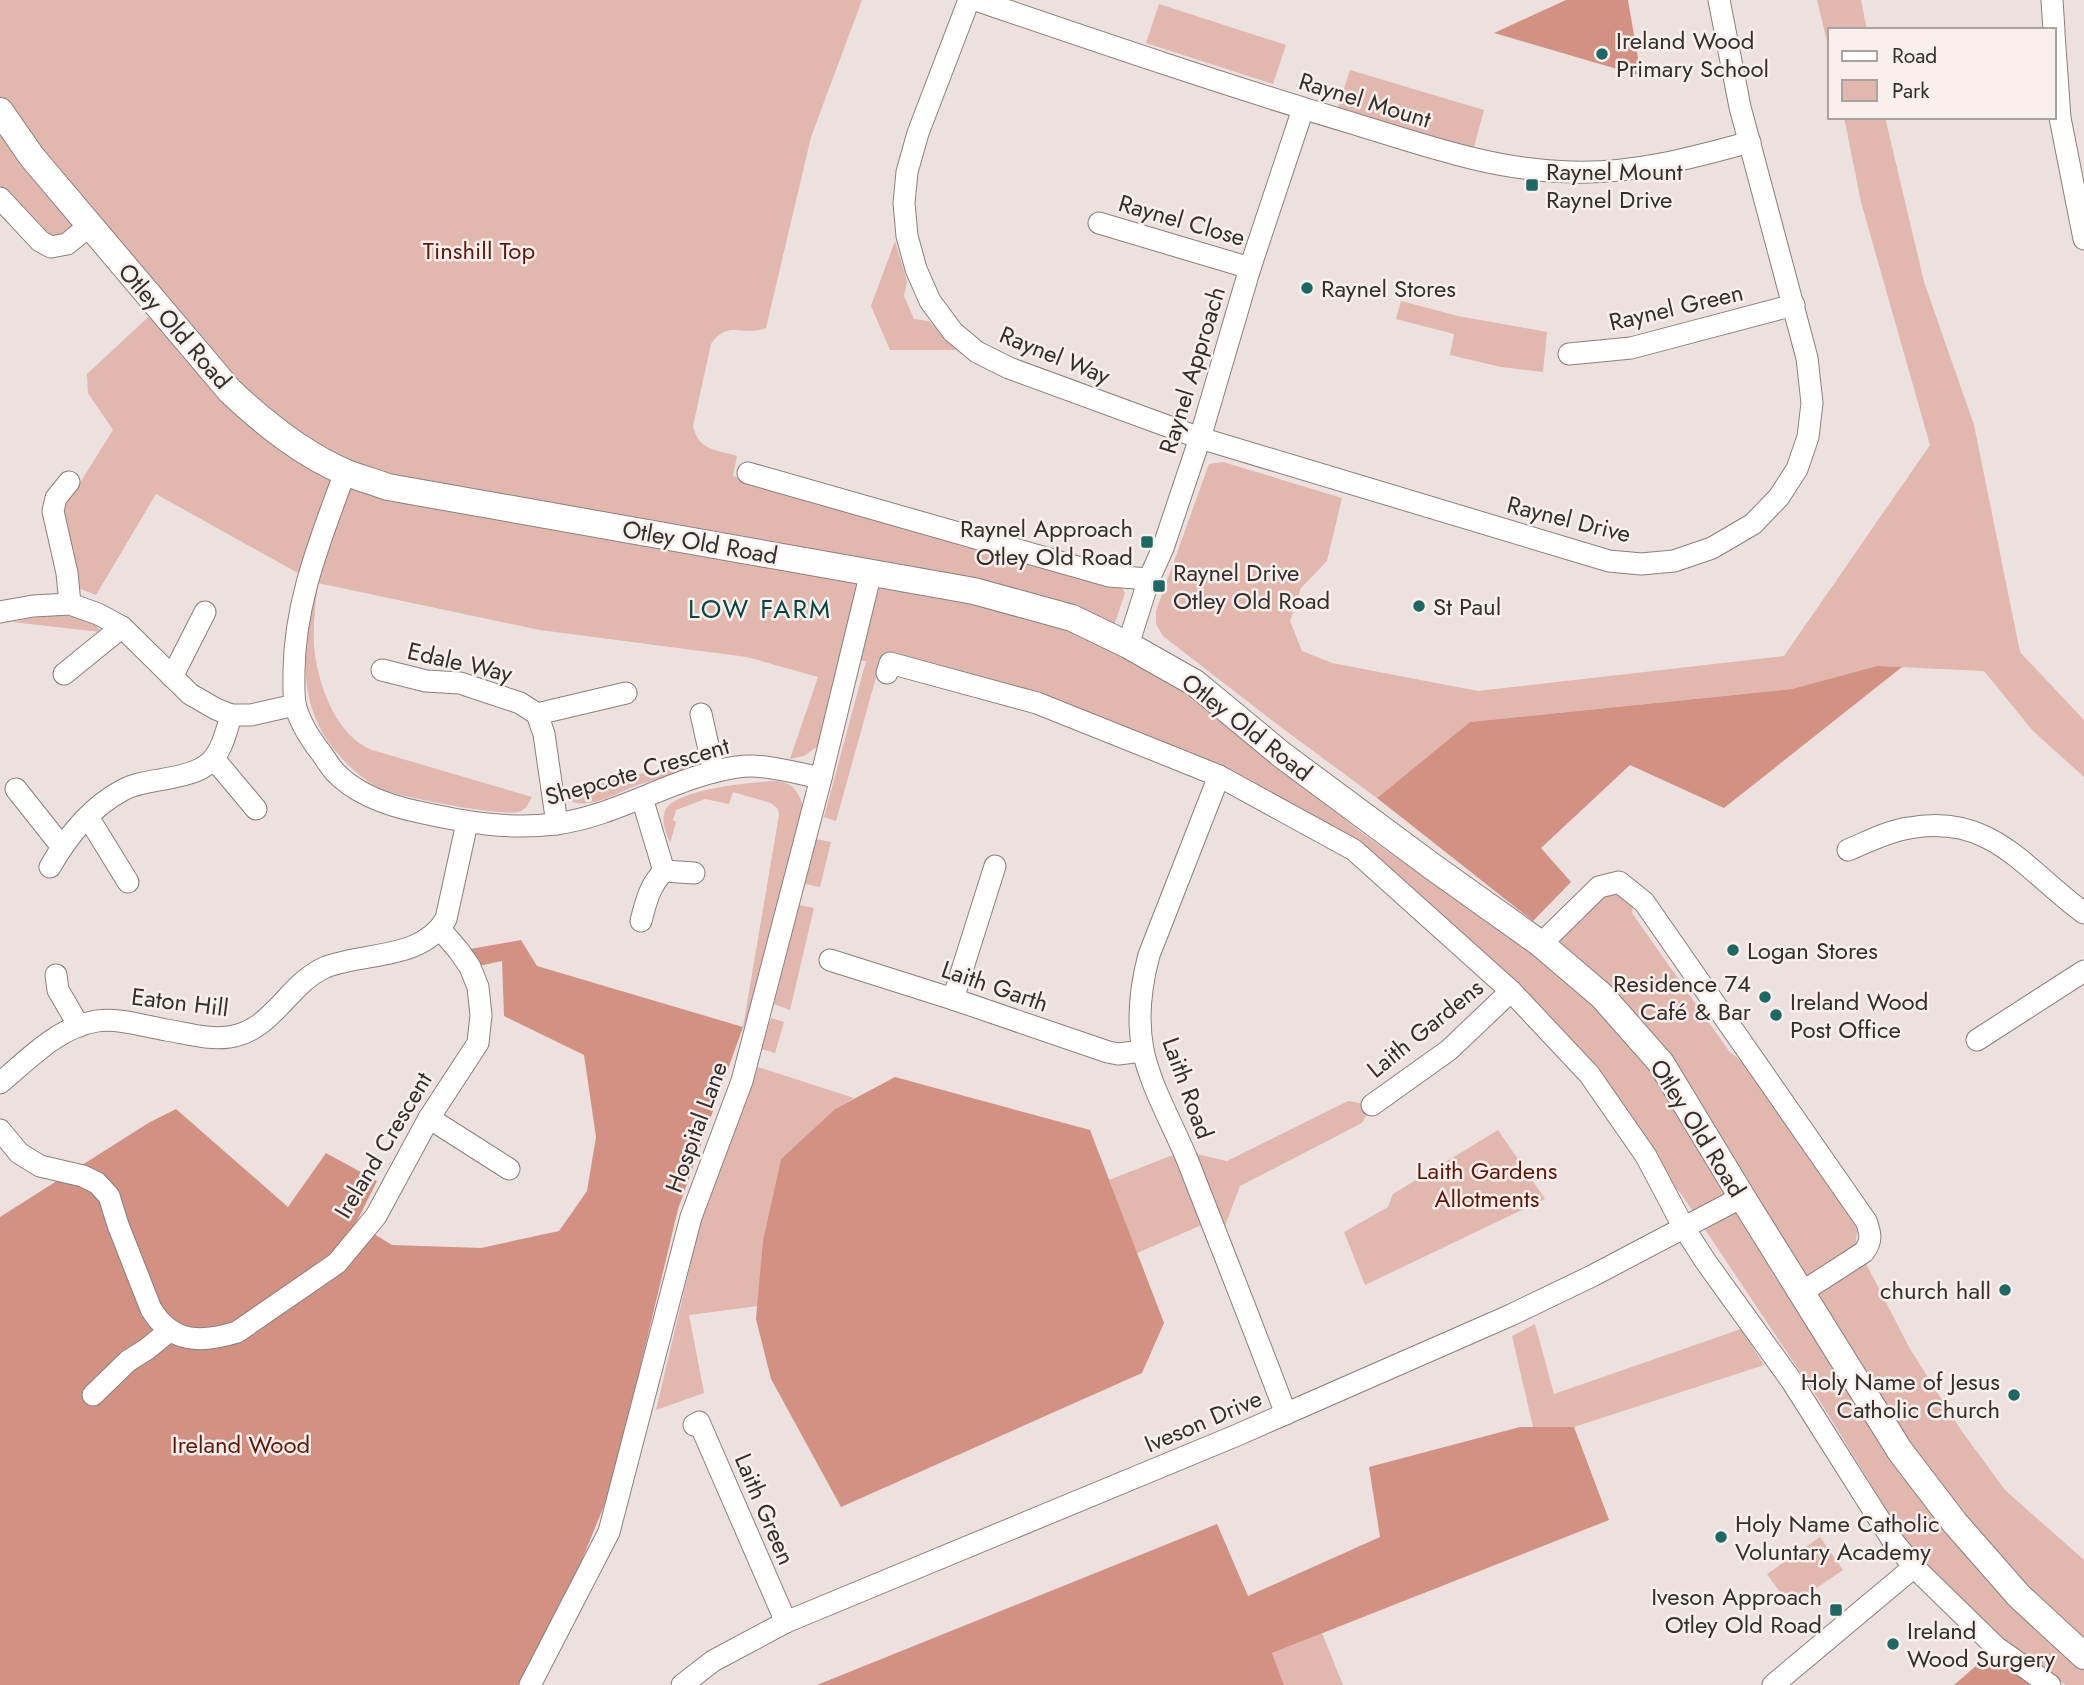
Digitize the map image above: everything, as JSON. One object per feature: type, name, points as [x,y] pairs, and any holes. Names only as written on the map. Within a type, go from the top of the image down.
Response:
[{"type":"street","name":"Raynel Way","points":[[968,0],[918,133],[907,172],[904,204],[907,236],[916,269],[930,301],[953,332],[977,352],[1009,368],[1200,438]]},
{"type":"street","name":"Raynel Mount","points":[[976,0],[1303,109],[1463,156],[1526,168],[1573,172],[1628,170],[1694,158],[1750,142]]},
{"type":"street","name":"Raynel Drive","points":[[1200,438],[1609,561],[1642,564],[1674,561],[1712,548],[1754,524],[1779,497],[1797,469],[1808,437],[1812,403],[1807,358],[1740,107],[1719,0]]},
{"type":"street","points":[[2052,0],[2054,28]]},
{"type":"street","points":[[2056,60],[2060,118],[2084,239]]},
{"type":"street","name":"Raynel Approach","points":[[1128,645],[1200,438],[1250,268],[1303,109]]},
{"type":"street","name":"Otley Old Road","points":[[0,111],[32,157],[230,391],[260,419],[303,449],[345,472],[388,487],[974,591],[1072,618],[1128,645],[1195,683],[1282,755],[1541,944],[1602,996],[1661,1063],[1900,1451],[2019,1596],[2084,1656]]},
{"type":"street","points":[[0,198],[40,241],[51,247],[67,244],[89,226]]},
{"type":"street","name":"Raynel Close","points":[[1099,223],[1250,268]]},
{"type":"street","name":"Raynel Green","points":[[1569,354],[1631,348],[1794,305]]},
{"type":"street","name":"Shepcote Crescent","points":[[345,472],[308,575],[298,618],[295,705],[313,742],[335,772],[356,789],[397,807],[467,823],[516,827],[557,824],[612,809],[714,772],[739,767],[757,767],[821,778]]},
{"type":"street","points":[[748,472],[1109,576],[1149,579]]},
{"type":"street","points":[[69,482],[56,498],[53,511],[67,573],[70,604]]},
{"type":"street","name":"Hospital Lane","points":[[530,1685],[608,1532],[691,1217],[742,1081],[821,778],[871,572]]},
{"type":"street","points":[[0,612],[33,606],[70,604],[98,614],[122,627],[190,694],[231,715],[251,715],[295,705]]},
{"type":"street","points":[[172,677],[205,612]]},
{"type":"street","points":[[64,674],[122,627]]},
{"type":"street","name":"Otley Old Road","points":[[887,673],[890,663],[1037,703],[1219,776],[1354,850],[1511,991],[1590,1074],[1646,1156],[1684,1228],[1732,1300],[1791,1380],[1894,1541],[1914,1567],[1996,1647],[2050,1685]]},
{"type":"street","name":"Edale Way","points":[[382,670],[426,681],[460,684],[520,703],[537,714]]},
{"type":"street","points":[[557,824],[544,734],[537,714],[626,693]]},
{"type":"street","points":[[701,714],[714,772]]},
{"type":"street","points":[[50,867],[62,847],[88,817],[124,789],[197,771],[214,759],[223,745],[231,715]]},
{"type":"street","points":[[214,759],[256,809]]},
{"type":"street","name":"Laith Road","points":[[1219,776],[1145,973],[1141,1002],[1143,1051],[1220,1239],[1286,1414]]},
{"type":"street","points":[[16,789],[62,847]]},
{"type":"street","points":[[642,798],[664,871]]},
{"type":"street","points":[[88,817],[128,882]]},
{"type":"street","points":[[440,929],[446,919],[467,823]]},
{"type":"street","points":[[1848,850],[1906,828],[1946,824],[1965,828],[2002,845],[2084,913]]},
{"type":"street","points":[[953,999],[995,866]]},
{"type":"street","points":[[641,921],[648,894],[655,880],[664,871],[694,873]]},
{"type":"street","points":[[1541,944],[1599,887],[1619,881],[1644,902],[1866,1221],[1871,1232],[1870,1242],[1864,1252],[1802,1293]]},
{"type":"street","name":"Eaton Hill","points":[[0,1083],[60,1033],[98,1021],[116,1021],[213,1038],[242,1034],[256,1028],[268,1018],[309,976],[327,967],[394,953],[419,944],[440,929]]},
{"type":"street","name":"Ireland Crescent","points":[[169,1331],[201,1340],[237,1332],[337,1263],[376,1216],[429,1118],[478,1043],[481,1015],[478,987],[470,967],[440,929]]},
{"type":"street","name":"Laith Garth","points":[[830,960],[1108,1052],[1118,1054],[1143,1051]]},
{"type":"street","points":[[1977,1040],[2084,971]]},
{"type":"street","points":[[56,975],[58,990],[79,1026]]},
{"type":"street","name":"Laith Gardens","points":[[1372,1105],[1449,1050],[1511,991]]},
{"type":"street","points":[[429,1118],[509,1169]]},
{"type":"street","points":[[0,1130],[19,1153],[40,1166],[83,1176],[97,1183],[109,1196],[151,1309],[158,1321],[169,1331],[128,1361],[93,1395]]},
{"type":"street","name":"Iveson Drive","points":[[682,1685],[713,1661],[786,1622],[1286,1414],[1511,1315],[1742,1198]]},
{"type":"street","name":"Laith Green","points":[[694,1425],[699,1422],[786,1622]]},
{"type":"street","points":[[1773,1685],[1914,1567]]},
{"type":"green space","name":"Tinshill Top","points":[[0,0],[862,0],[811,137],[766,328],[750,331],[730,330],[711,344],[693,426],[699,440],[709,448],[737,456],[733,476],[1120,584],[1125,593],[1107,646],[1163,676],[1362,833],[1540,960],[1603,895],[1619,894],[1633,904],[1632,913],[1729,1051],[1748,1067],[1852,1217],[1857,1231],[1856,1244],[1910,1349],[1961,1430],[2005,1490],[2084,1560],[2084,1685],[2066,1685],[2001,1639],[1910,1548],[1823,1406],[1682,1195],[1646,1156],[1589,1074],[1354,850],[1037,703],[880,663],[836,821],[824,817],[866,661],[842,659],[818,746],[804,756],[790,759],[818,677],[747,657],[540,630],[318,583],[314,637],[317,668],[332,710],[349,734],[372,750],[532,797],[523,810],[518,812],[471,809],[428,801],[381,789],[367,781],[334,749],[318,724],[311,704],[305,664],[314,582],[156,494],[96,595],[68,584],[53,511],[78,486],[113,430],[88,393],[87,374],[159,307],[89,226],[59,247],[0,198]]},
{"type":"green space","name":"Ireland Wood Primary School","points":[[1566,0],[1628,0],[1641,76],[1494,33]]},
{"type":"green space","points":[[1817,0],[1861,0],[1867,28],[1828,28],[1828,46]]},
{"type":"green space","points":[[1159,4],[1286,45],[1273,84],[1146,43]]},
{"type":"green space","points":[[1350,70],[1484,110],[1474,147],[1442,140],[1338,107]]},
{"type":"green space","points":[[1844,119],[1885,119],[1924,282],[1974,425],[2020,652],[2084,720],[2084,777],[2033,731],[1984,671],[1877,666],[1793,689],[1470,722],[1377,798],[1163,636],[1156,624],[1156,611],[1209,464],[1223,462],[1342,498],[1327,561],[1301,588],[1290,621],[1302,651],[1332,663],[1478,691],[1784,656],[1930,445],[1861,202]]},
{"type":"green space","points":[[895,241],[907,281],[904,296],[914,319],[929,321],[960,350],[890,350],[871,306]]},
{"type":"green space","points":[[1401,301],[1458,316],[1547,332],[1543,372],[1501,367],[1450,355],[1454,334],[1396,319]]},
{"type":"green space","points":[[55,615],[87,620],[100,632],[12,622]]},
{"type":"green space","points":[[1877,666],[1902,667],[1724,808],[1630,765],[1541,848],[1571,882],[1533,921],[1377,798],[1470,722],[1792,689]]},
{"type":"green space","points":[[692,763],[674,775],[593,802],[572,802],[561,790]]},
{"type":"green space","points":[[775,781],[794,788],[804,808],[748,1028],[743,1027],[778,809],[771,803],[733,792],[729,804],[705,799],[676,810],[673,820],[676,822],[670,843],[664,827],[664,815],[671,803],[698,792]]},
{"type":"green space","points":[[816,839],[831,842],[820,887],[805,884]]},
{"type":"green space","points":[[799,905],[814,908],[790,1010],[774,1004]]},
{"type":"green space","name":"Ireland Wood","points":[[521,940],[537,966],[743,1027],[678,1209],[612,1486],[575,1577],[519,1685],[0,1685],[0,1217],[150,1122],[176,1109],[288,1207],[326,1153],[377,1181],[356,1223],[392,1245],[481,1248],[559,1231],[587,1191],[596,1137],[584,1055],[504,1016],[502,961],[474,967],[470,949]]},
{"type":"green space","points":[[771,1018],[784,1022],[775,1053],[761,1049]]},
{"type":"green space","points":[[758,1067],[854,1098],[835,1109],[781,1159],[763,1240],[758,1306],[689,1315],[704,1393],[656,1410],[701,1220]]},
{"type":"green space","points":[[895,1077],[1090,1130],[1164,1323],[1142,1373],[841,1507],[771,1379],[756,1319],[763,1240],[781,1159],[835,1109]]},
{"type":"green space","points":[[1348,1101],[1372,1105],[1362,1123],[1240,1186],[1220,1239],[1211,1221],[1137,1253],[1109,1180],[1183,1151],[1227,1161]]},
{"type":"green space","name":"Laith Gardens Allotments","points":[[1498,1130],[1545,1199],[1365,1285],[1344,1232],[1388,1207],[1393,1194]]},
{"type":"green space","points":[[1535,1324],[1554,1394],[1741,1329],[1764,1365],[1574,1427],[1533,1427],[1512,1336]]},
{"type":"green space","points":[[1520,1427],[1574,1427],[1609,1520],[1272,1653],[1284,1685],[817,1685],[1217,1524],[1248,1596],[1380,1537],[1369,1467]]},
{"type":"green space","points":[[1820,1537],[1843,1570],[1790,1606],[1767,1574]]},
{"type":"green space","points":[[1322,1633],[1343,1685],[1284,1685],[1272,1653]]},
{"type":"green space","points":[[1992,1652],[2030,1685],[1954,1685]]},
{"type":"place","name":"Ireland Wood Primary School","points":[[1602,54]]},
{"type":"place","name":"Raynel Mount Raynel Drive","points":[[1532,185]]},
{"type":"place","name":"Raynel Stores","points":[[1307,288]]},
{"type":"place","name":"Raynel Approach Otley Old Road","points":[[1147,542]]},
{"type":"place","name":"Raynel Drive Otley Old Road","points":[[1159,586]]},
{"type":"place","name":"St Paul","points":[[1419,606]]},
{"type":"place","name":"Logan Stores","points":[[1733,950]]},
{"type":"place","name":"Residence 74 Café & Bar","points":[[1765,997]]},
{"type":"place","name":"Ireland Wood Post Office","points":[[1776,1015]]},
{"type":"place","name":"church hall","points":[[2005,1290]]},
{"type":"place","name":"Holy Name of Jesus Catholic Church","points":[[2014,1395]]},
{"type":"place","name":"Holy Name Catholic Voluntary Academy","points":[[1721,1537]]},
{"type":"place","name":"Iveson Approach Otley Old Road","points":[[1836,1610]]},
{"type":"place","name":"Ireland Wood Surgery","points":[[1893,1644]]},
{"type":"district","name":"LOW FARM","points":[[760,609]]}]
